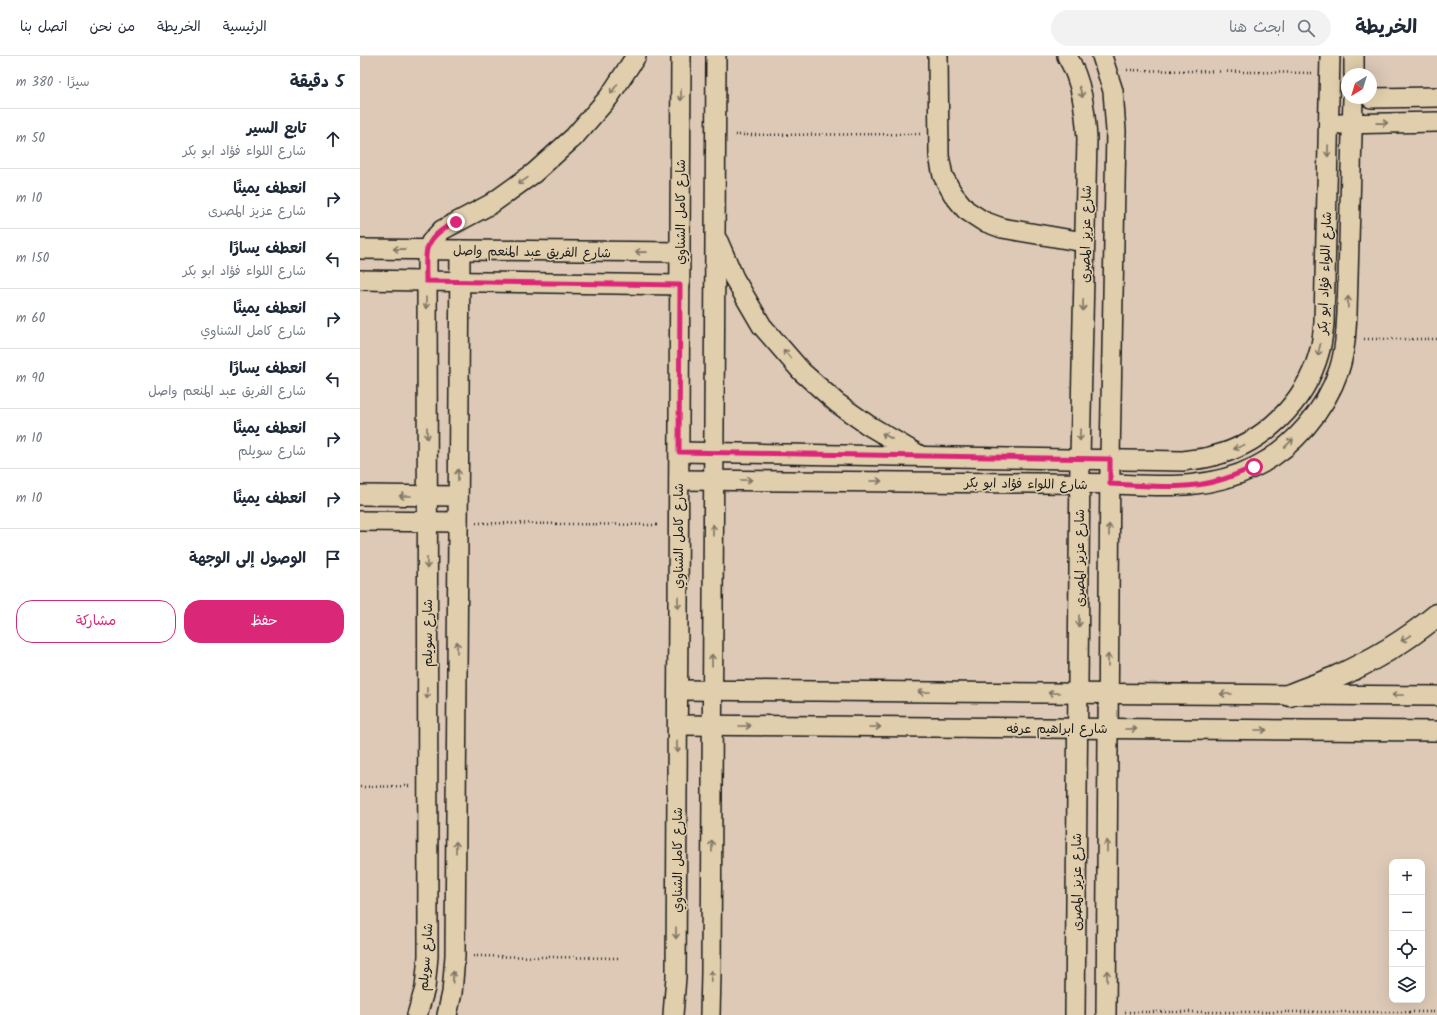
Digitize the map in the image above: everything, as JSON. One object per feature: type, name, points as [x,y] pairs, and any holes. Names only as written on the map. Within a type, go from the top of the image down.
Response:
[{"type":"street","points":[[427,250],[431,242],[442,230],[491,204],[534,173],[574,137],[609,97],[636,56]]},
{"type":"street","name":"شارع كامل الشناوي","points":[[673,1015],[676,977],[681,56]]},
{"type":"street","points":[[710,1015],[716,56]]},
{"type":"street","points":[[938,56],[939,156],[943,176],[953,194],[966,210],[983,221],[1002,228],[1084,242]]},
{"type":"street","name":"شارع عزيز المصرى","points":[[1067,56],[1074,67],[1084,101],[1087,138],[1080,459],[1075,1015]]},
{"type":"street","points":[[1354,56],[1354,68]]},
{"type":"street","points":[[1104,63],[1113,91],[1116,131],[1110,459],[1106,1014]]},
{"type":"street","name":"شارع اللواء فؤاد ابو بكر","points":[[679,452],[1183,461],[1213,456],[1242,446],[1268,429],[1290,408],[1308,382],[1319,354],[1324,323],[1329,124],[1338,98],[1330,64]]},
{"type":"street","points":[[1377,98],[1437,97]]},
{"type":"street","name":"شارع اللواء فؤاد ابو بكر","points":[[679,480],[1194,485],[1220,481],[1254,467],[1282,449],[1306,427],[1325,400],[1338,371],[1346,339],[1353,104]]},
{"type":"street","points":[[1329,124],[1437,122]]},
{"type":"street","points":[[715,234],[734,278],[762,326],[802,372],[837,403],[868,426],[921,456]]},
{"type":"street","name":"شارع الفريق عبد المنعم واصل","points":[[360,249],[680,252]]},
{"type":"street","name":"شارع سويلم","points":[[417,1015],[425,988],[428,956],[427,250]]},
{"type":"street","points":[[447,1015],[452,993],[455,956],[460,250]]},
{"type":"street","points":[[360,280],[680,285]]},
{"type":"street","points":[[360,495],[458,496]]},
{"type":"street","points":[[360,521],[458,522]]},
{"type":"street","points":[[1290,694],[1335,678],[1375,657],[1419,630],[1437,615]]},
{"type":"street","points":[[678,690],[1437,696]]},
{"type":"street","name":"شارع ابراهيم عرفه","points":[[678,725],[1437,731]]},
{"type":"path","points":[[1104,63],[1330,64]]},
{"type":"path","points":[[715,135],[938,134]]},
{"type":"path","points":[[1346,339],[1437,339]]},
{"type":"path","points":[[458,522],[679,525]]},
{"type":"path","points":[[360,787],[428,786]]},
{"type":"path","points":[[455,956],[618,958]]},
{"type":"path","points":[[1106,1014],[1437,1012]]},
{"type":"route","points":[[456,222],[442,230],[431,242],[427,250],[426,281],[680,285],[679,452],[1110,459],[1110,484],[1168,486],[1194,485],[1220,481],[1254,467]]}]
